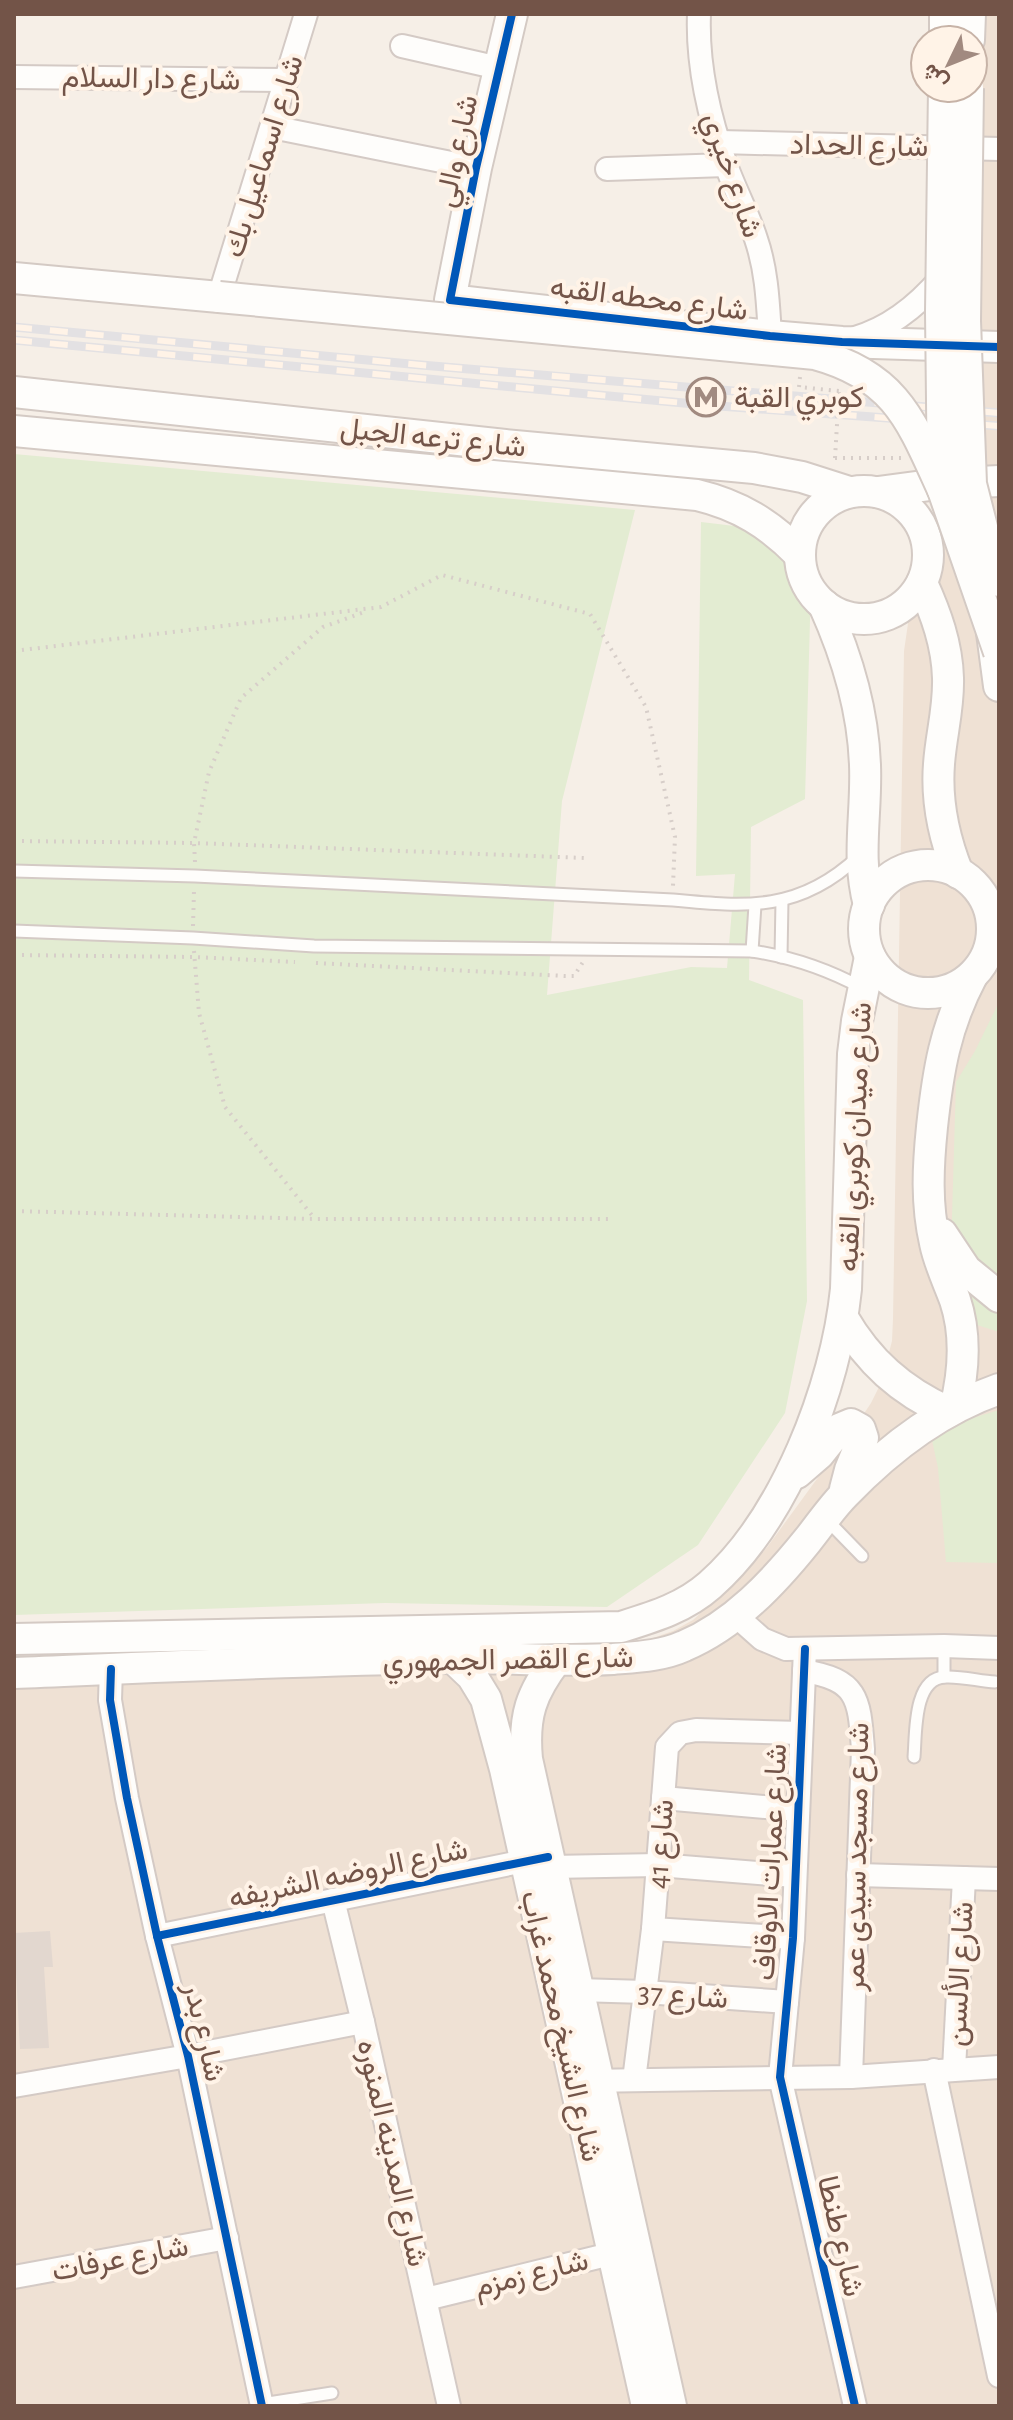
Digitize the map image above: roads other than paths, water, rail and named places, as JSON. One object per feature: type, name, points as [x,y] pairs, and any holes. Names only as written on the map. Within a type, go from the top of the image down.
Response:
[{"type":"main road","name":"شارع والي","points":[[450,300],[476,168],[512,14]]},
{"type":"main road","points":[[943,490],[941,312],[945,104]]},
{"type":"main road","points":[[968,104],[965,321],[971,484],[999,581]]},
{"type":"main road","points":[[14,278],[815,354],[838,360],[879,384],[910,419],[943,490],[996,642],[999,686]]},
{"type":"main road","name":"شارع محطه القبه","points":[[450,300],[842,342],[987,344]]},
{"type":"main road","name":"شارع ترعه الجبل","points":[[14,392],[766,470],[864,492]]},
{"type":"main road","name":"شارع ترعه الجبل","points":[[14,431],[680,492],[738,508],[775,531],[800,555]]},
{"type":"main road","points":[[502,475],[505,445]]},
{"type":"main road","points":[[864,492],[892,497],[914,515],[927,541],[928,555],[922,583],[905,605],[879,618],[850,618],[837,613],[824,605],[806,583],[800,555],[801,541],[813,515],[836,497],[864,492],[938,484],[999,481]]},
{"type":"main road","points":[[927,541],[999,523]]},
{"type":"main road","points":[[922,583],[941,631],[946,657],[948,700],[938,786],[944,831],[958,873]]},
{"type":"main road","points":[[824,605],[846,657],[861,724],[865,793],[861,855],[869,905]]},
{"type":"main road","points":[[843,1318],[855,1339],[886,1375],[926,1402],[951,1410],[963,1365],[963,1343],[955,1301],[935,1243],[929,1205],[929,1155],[940,1060],[953,1016],[972,976],[987,954],[992,927],[990,914],[979,890],[958,873],[946,868],[933,865],[906,869],[884,883],[869,905],[864,931],[870,957],[887,978],[910,991],[923,993],[950,989],[972,976]]},
{"type":"main road","name":"شارع ميدان كوبري القبه","points":[[843,1318],[853,1054],[870,957]]},
{"type":"main road","points":[[929,1205],[953,1254],[974,1277],[999,1297]]},
{"type":"main road","name":"شارع القصر الجمهوري","points":[[14,1639],[621,1627],[668,1613],[709,1586],[752,1536],[787,1478],[815,1417],[843,1318]]},
{"type":"main road","name":"شارع القصر الجمهوري","points":[[14,1673],[452,1657],[584,1660],[648,1657],[684,1647],[735,1615],[789,1562],[835,1506],[904,1440],[951,1410],[999,1389]]},
{"type":"main road","points":[[787,1478],[819,1454],[839,1429],[851,1424],[860,1429],[863,1438],[835,1506]]},
{"type":"main road","name":"شارع الشيخ محمد غراب","points":[[452,1657],[472,1676],[486,1699],[541,1862],[578,1990],[586,2081]]},
{"type":"main road","name":"شارع الشيخ محمد غراب","points":[[557,1659],[541,1680],[529,1705],[525,1732],[541,1862],[624,2250],[671,2406]]},
{"type":"main road","name":"شارع الشيخ محمد غراب","points":[[624,2250],[647,2406]]},
{"type":"street","name":"شارع اسماعيل بك","points":[[219,297],[306,14]]},
{"type":"street","name":"شارع خيري","points":[[699,14],[698,41],[704,87],[726,165],[757,240],[767,284],[770,336]]},
{"type":"street","points":[[402,46],[499,68]]},
{"type":"street","name":"شارع دار السلام","points":[[14,77],[287,80]]},
{"type":"street","points":[[945,104],[941,278],[946,307],[951,320],[987,344]]},
{"type":"street","points":[[272,127],[476,168]]},
{"type":"street","name":"شارع الحداد","points":[[719,142],[999,149]]},
{"type":"street","points":[[607,169],[726,165]]},
{"type":"street","points":[[842,342],[897,319],[941,278]]},
{"type":"street","points":[[735,1615],[762,1639],[805,1660],[944,1646],[999,1648]]},
{"type":"street","name":"شارع عمارات الاوقاف","points":[[780,2077],[793,1938],[805,1660]]},
{"type":"street","name":"شارع مسجد سيدى عمر","points":[[805,1660],[823,1674],[844,1683],[855,1698],[860,1715],[863,1749],[851,2077]]},
{"type":"street","name":"شارع بدر","points":[[111,1669],[110,1700],[114,1731],[157,1936],[188,2056],[262,2405]]},
{"type":"street","name":"شارع 41","points":[[634,2080],[653,1929],[667,1747],[680,1733],[696,1730],[801,1733]]},
{"type":"street","points":[[663,1798],[798,1810]]},
{"type":"street","name":"شارع الروضه الشريفه","points":[[157,1936],[541,1862],[658,1865],[795,1876]]},
{"type":"street","points":[[858,1875],[999,1879]]},
{"type":"street","name":"شارع الألسن","points":[[964,1878],[944,2070],[999,2376]]},
{"type":"street","name":"شارع المدينه المنوره","points":[[333,1900],[449,2406]]},
{"type":"street","points":[[653,1929],[793,1938]]},
{"type":"street","name":"شارع 37","points":[[578,1990],[787,2002]]},
{"type":"street","points":[[14,2086],[363,2022]]},
{"type":"street","points":[[586,2081],[851,2077],[999,2067]]},
{"type":"street","name":"شارع طنطا","points":[[780,2077],[855,2406]]},
{"type":"street","name":"شارع عرفات","points":[[14,2277],[227,2238]]},
{"type":"street","name":"شارع زمزم","points":[[426,2299],[624,2250]]},
{"type":"lane","points":[[14,871],[195,876],[755,905],[800,895],[832,878],[861,855]]},
{"type":"lane","points":[[781,957],[782,900]]},
{"type":"lane","points":[[752,951],[755,905]]},
{"type":"lane","points":[[14,931],[314,946],[752,951],[823,969],[862,989]]},
{"type":"lane","points":[[835,1506],[862,1556]]},
{"type":"lane","points":[[944,1646],[944,1677]]},
{"type":"lane","points":[[914,1757],[921,1696],[930,1683],[944,1677],[995,1682]]},
{"type":"lane","points":[[262,2405],[332,2393]]},
{"type":"railway","points":[[14,327],[421,365],[999,413]]},
{"type":"railway","points":[[14,340],[705,405],[999,426]]},
{"type":"place","name":"كوبري القبة","points":[[706,397]]}]
